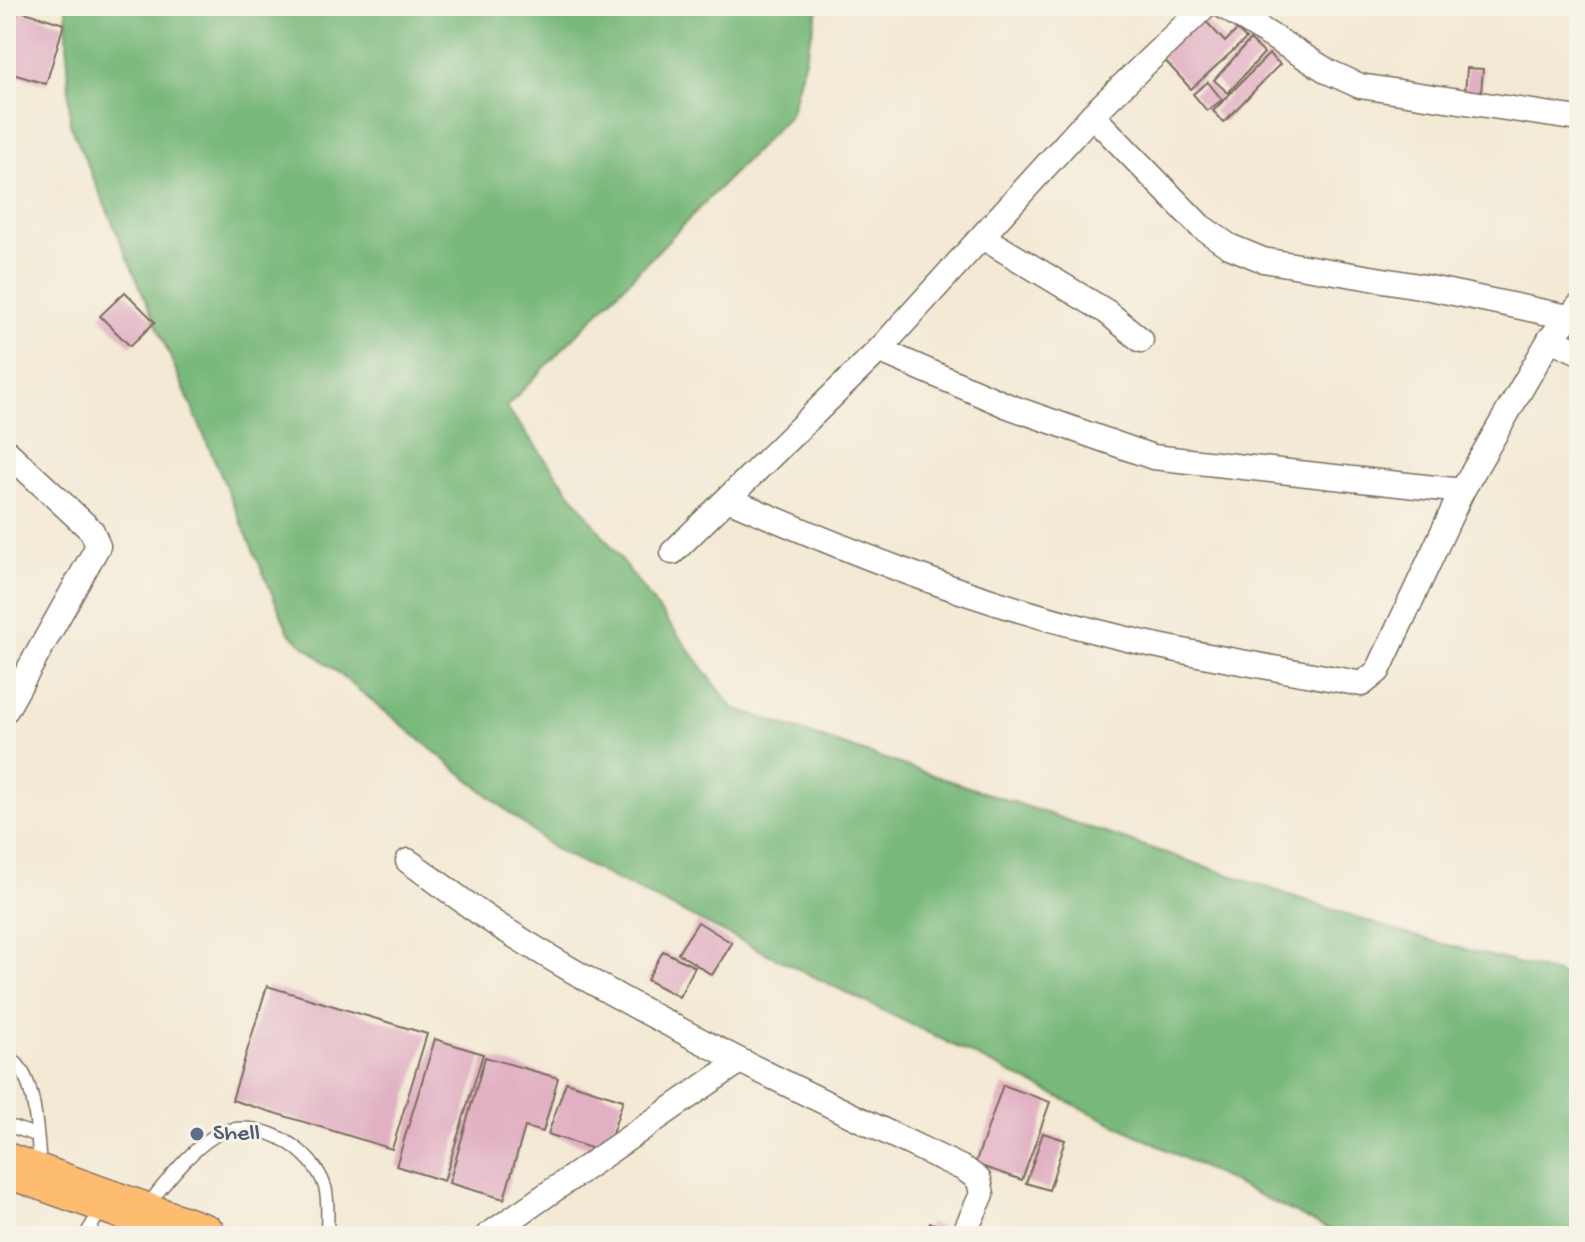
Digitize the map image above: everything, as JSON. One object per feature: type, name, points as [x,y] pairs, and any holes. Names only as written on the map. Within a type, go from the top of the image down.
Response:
[{"type":"highway","points":[[28,1159],[110,1217],[204,1236]]},
{"type":"street","points":[[673,552],[879,350],[1092,115],[1205,6]]},
{"type":"street","points":[[1223,6],[1329,72],[1360,86],[1579,119]]},
{"type":"street","points":[[1092,115],[1200,226],[1251,256],[1573,312]]},
{"type":"street","points":[[982,237],[1107,312],[1141,340]]},
{"type":"street","points":[[728,499],[985,600],[1078,627],[1170,648],[1362,684],[1378,671],[1462,491],[1550,339],[1573,312]]},
{"type":"street","points":[[1550,339],[1579,352]]},
{"type":"street","points":[[879,350],[1008,406],[1153,457],[1462,491]]},
{"type":"street","points":[[6,451],[92,531],[98,546],[6,710]]},
{"type":"street","points":[[408,861],[507,931],[740,1061],[966,1170],[979,1180],[982,1194],[963,1236]]},
{"type":"street","points":[[487,1236],[740,1061]]},
{"type":"lane","points":[[6,1056],[14,1059],[29,1083],[28,1159]]},
{"type":"lane","points":[[6,1125],[28,1159]]},
{"type":"lane","points":[[110,1217],[225,1131],[255,1131],[284,1139],[312,1161],[326,1188],[327,1236]]},
{"type":"green space","points":[[66,6],[819,6],[790,115],[506,407],[733,708],[1406,934],[1579,979],[1579,1236],[1342,1236],[554,849],[289,633],[70,124]]},
{"type":"building","points":[[18,10],[64,24],[46,84],[6,72],[6,48]]},
{"type":"building","points":[[1202,17],[1225,42],[1237,30],[1246,39],[1191,89],[1160,55]]},
{"type":"building","points":[[1250,40],[1264,53],[1228,93],[1214,80]]},
{"type":"building","points":[[1269,54],[1280,64],[1224,122],[1213,111]]},
{"type":"building","points":[[1467,68],[1483,69],[1481,94],[1465,92]]},
{"type":"building","points":[[1208,82],[1222,100],[1207,111],[1193,94]]},
{"type":"building","points":[[125,292],[155,322],[130,346],[100,316]]},
{"type":"building","points":[[698,922],[732,943],[712,975],[678,953]]},
{"type":"building","points":[[663,951],[695,967],[679,997],[647,980]]},
{"type":"building","points":[[267,986],[427,1034],[392,1149],[232,1100]]},
{"type":"building","points":[[435,1039],[483,1054],[444,1181],[396,1166]]},
{"type":"building","points":[[485,1057],[558,1078],[543,1132],[525,1127],[504,1199],[449,1183]]},
{"type":"building","points":[[566,1082],[623,1100],[606,1153],[548,1134]]},
{"type":"building","points":[[1003,1085],[1050,1102],[1022,1180],[975,1164]]},
{"type":"building","points":[[1043,1133],[1065,1140],[1049,1190],[1026,1183]]},
{"type":"building","points":[[930,1222],[949,1232],[947,1236],[923,1236]]},
{"type":"place","name":"Shell","points":[[197,1134]]}]
